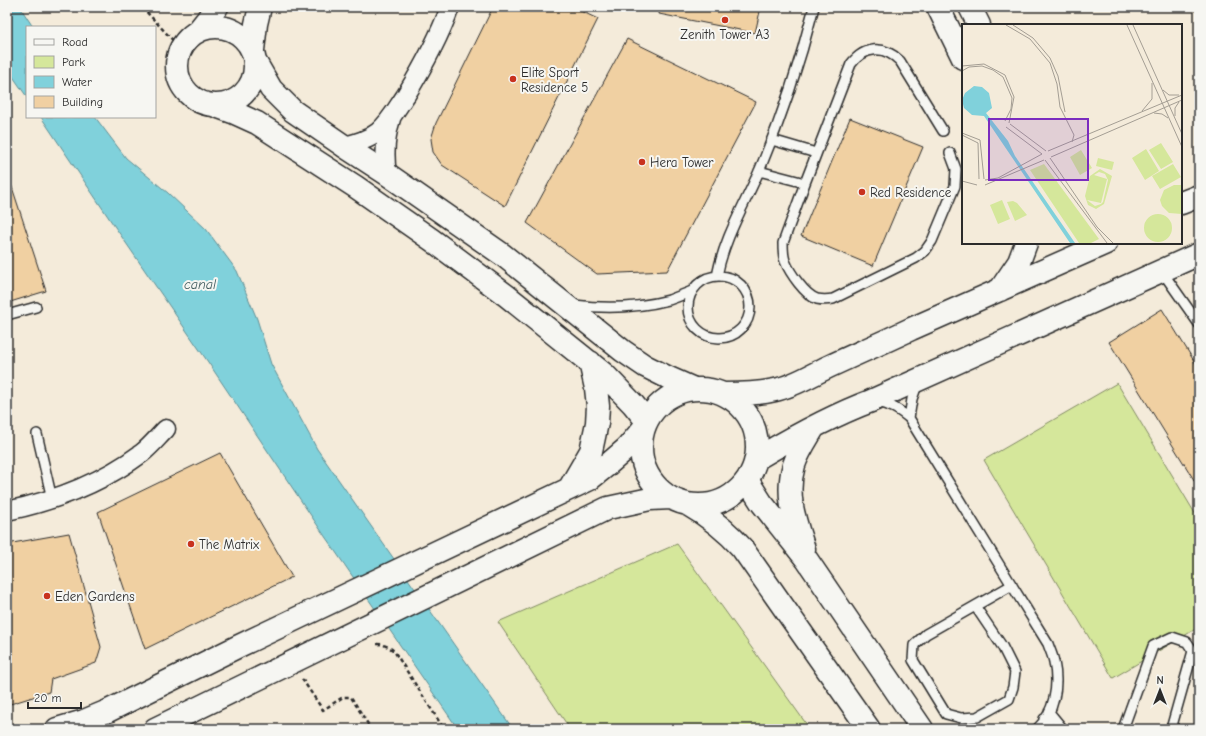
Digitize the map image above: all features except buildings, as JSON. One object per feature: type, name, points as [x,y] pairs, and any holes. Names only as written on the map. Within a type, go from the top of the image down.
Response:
[{"type":"main road","points":[[217,7],[198,31],[188,39],[181,49],[177,61],[178,73],[182,85],[190,95],[200,102],[213,105],[257,123],[356,187],[432,240],[495,287],[604,374],[619,389],[644,425],[640,445],[642,461],[648,476],[658,489],[717,523],[742,548],[869,729]]},
{"type":"main road","points":[[213,105],[226,104],[239,98],[248,88],[254,76],[256,24],[260,7]]},
{"type":"main road","points":[[938,7],[962,56]]},
{"type":"main road","points":[[970,7],[978,24]]},
{"type":"main road","points":[[156,729],[608,508],[650,498],[701,505],[714,503],[727,498],[738,490],[747,480],[756,459],[757,443],[754,428],[747,414],[737,402],[724,394],[709,389],[694,388],[645,366],[623,351],[503,256],[387,174],[294,111],[271,89],[247,41],[239,34],[230,29],[219,27],[198,31]]},
{"type":"main road","points":[[1182,204],[1199,196]]},
{"type":"main road","points":[[1000,290],[1019,262],[1026,244]]},
{"type":"main road","points":[[724,394],[759,393],[777,390],[794,384],[826,368],[1000,290],[1064,263],[1096,245]]},
{"type":"main road","points":[[756,459],[786,441],[847,410],[871,401],[1199,254]]},
{"type":"main road","points":[[568,490],[592,451],[597,423],[598,406],[596,388],[590,362]]},
{"type":"main road","points":[[57,729],[84,721],[108,711],[239,646],[590,479],[627,448],[655,408],[666,398],[679,392],[694,388]]},
{"type":"main road","points":[[807,560],[793,514],[790,497],[790,480],[794,464],[814,427]]},
{"type":"main road","points":[[747,480],[761,502],[807,560],[922,729]]},
{"type":"street","points":[[344,146],[367,139],[377,132],[392,116],[423,67],[446,19],[450,7]]},
{"type":"street","points":[[387,174],[385,162],[386,139],[392,116]]},
{"type":"street","points":[[7,511],[52,499],[84,486],[114,471],[142,452],[166,429]]},
{"type":"lane","points":[[717,276],[723,252],[772,140],[791,85],[814,7]]},
{"type":"lane","points":[[943,131],[900,61],[894,55],[887,51],[871,50],[860,55],[851,64],[816,152],[783,243],[782,252],[785,261],[791,272],[809,295],[817,299],[832,299],[916,258],[925,251],[932,241],[955,186],[956,169],[950,153]]},
{"type":"lane","points":[[772,140],[816,152]]},
{"type":"lane","points":[[759,170],[805,183]]},
{"type":"lane","points":[[1161,270],[1199,324]]},
{"type":"lane","points":[[717,276],[727,277],[736,281],[743,287],[748,296],[750,315],[746,324],[731,336],[711,338],[702,334],[695,328],[690,319],[688,300],[692,291],[699,284],[707,278],[717,276]]},
{"type":"lane","points":[[564,304],[592,307],[620,307],[648,304],[670,299],[692,291]]},
{"type":"lane","points":[[7,315],[36,307]]},
{"type":"lane","points":[[909,418],[914,389],[921,378]]},
{"type":"lane","points":[[871,401],[891,406],[909,418],[1048,644],[1054,660],[1057,678],[1055,695],[1047,715],[1037,729]]},
{"type":"lane","points":[[37,434],[52,499]]},
{"type":"lane","points":[[975,606],[1002,646],[1015,672],[1013,687],[1009,699],[977,717],[961,718],[946,714],[913,660],[914,645],[926,634],[975,606],[1012,585]]},
{"type":"lane","points":[[1122,729],[1153,646],[1172,638],[1187,642],[1193,651],[1171,729]]},
{"type":"lane","points":[[1047,715],[1051,729]]},
{"type":"lane","points":[[1047,715],[1063,729]]},
{"type":"path","points":[[142,7],[181,49]]},
{"type":"path","points":[[373,643],[382,644],[394,651],[444,729]]},
{"type":"path","points":[[295,682],[302,678],[323,710],[343,697],[351,697],[371,729]]},
{"type":"green space","points":[[1117,383],[1199,520],[1199,627],[1113,678],[984,460]]},
{"type":"green space","points":[[677,544],[810,729],[570,729],[498,622]]},
{"type":"water","points":[[7,7],[20,7],[32,26],[26,26],[26,96],[7,68]]},
{"type":"water","name":"canal","points":[[42,118],[96,118],[126,158],[168,193],[206,229],[237,271],[257,319],[271,364],[317,449],[513,729],[458,729]]},
{"type":"place","name":"Zenith Tower A3","points":[[725,20]]},
{"type":"place","name":"Elite Sport Residence 5","points":[[513,79]]},
{"type":"place","name":"Hera Tower","points":[[642,162]]},
{"type":"place","name":"Red Residence","points":[[862,192]]},
{"type":"place","name":"The Matrix","points":[[191,544]]},
{"type":"place","name":"Eden Gardens","points":[[47,596]]}]
